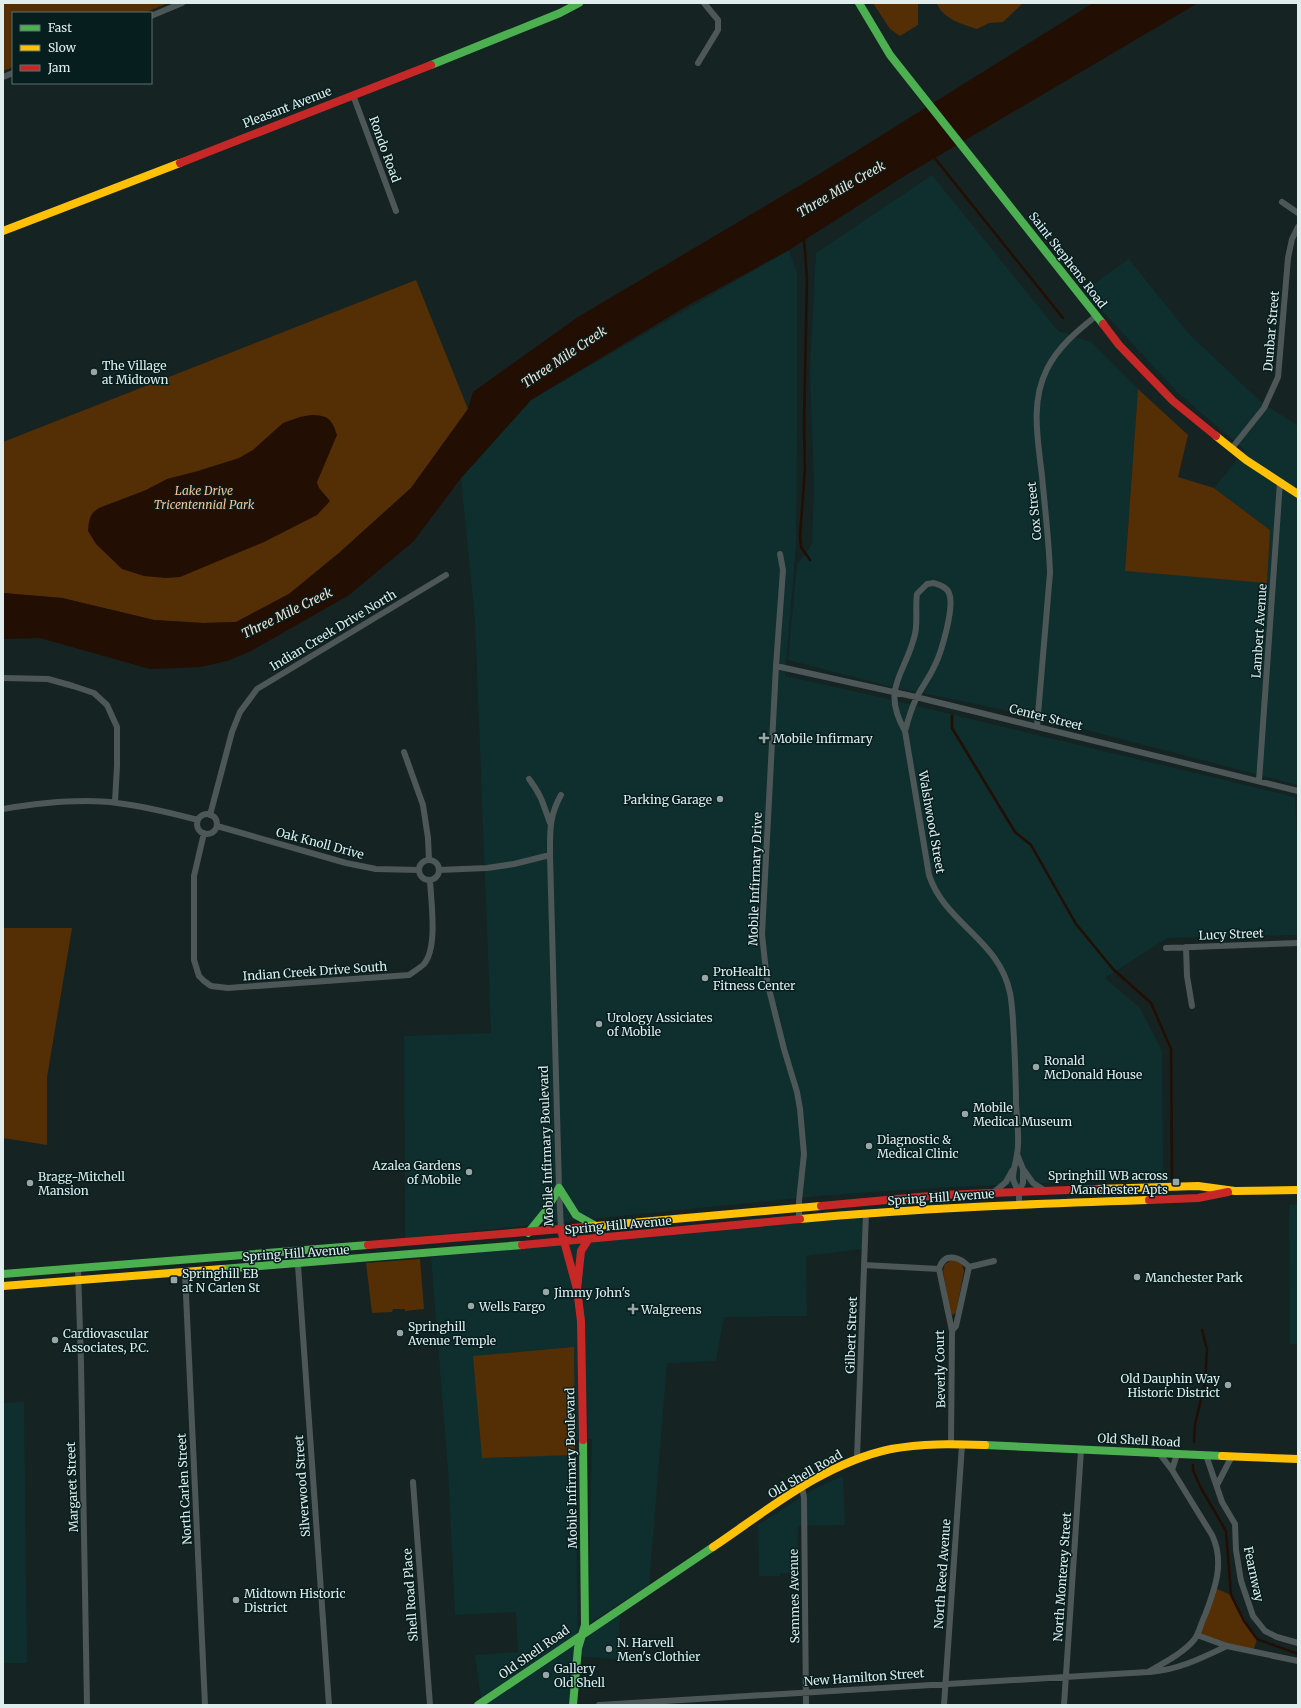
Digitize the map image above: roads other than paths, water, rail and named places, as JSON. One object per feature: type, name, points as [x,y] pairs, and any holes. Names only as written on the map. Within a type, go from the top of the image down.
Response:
[{"type":"main road","name":"Pleasant Avenue","points":[[3,231],[468,51],[560,13],[579,3]]},
{"type":"main road","name":"Saint Stephens Road","points":[[859,3],[887,50],[1119,345],[1173,401],[1246,460],[1298,494]]},
{"type":"main road","name":"Spring Hill Avenue","points":[[3,1274],[528,1233],[927,1196],[1044,1190],[1198,1186],[1235,1191],[1298,1190]]},
{"type":"main road","points":[[559,1188],[576,1214],[598,1226]]},
{"type":"main road","points":[[528,1233],[538,1224],[547,1212],[559,1188]]},
{"type":"main road","name":"Spring Hill Avenue","points":[[3,1286],[298,1265],[588,1240],[866,1213],[1019,1204],[1198,1198],[1235,1191]]},
{"type":"main road","name":"Mobile Infirmary Boulevard","points":[[561,1230],[577,1289],[581,1327],[585,1623],[578,1648],[573,1705]]},
{"type":"main road","points":[[577,1289],[581,1251],[588,1240]]},
{"type":"main road","name":"Old Shell Road","points":[[478,1705],[802,1487],[833,1468],[857,1458],[890,1449],[923,1444],[951,1444],[1298,1459]]},
{"type":"street","points":[[152,16],[182,3]]},
{"type":"street","points":[[698,63],[718,30],[718,20],[704,3]]},
{"type":"street","name":"Rondo Road","points":[[353,95],[396,211]]},
{"type":"street","points":[[1282,202],[1298,213]]},
{"type":"street","name":"Dunbar Street","points":[[1232,448],[1264,408],[1278,377],[1288,258],[1292,239],[1298,226]]},
{"type":"street","name":"Cox Street","points":[[1037,726],[1050,573],[1045,509],[1035,420],[1038,396],[1047,368],[1069,337],[1096,316]]},
{"type":"street","name":"Lambert Avenue","points":[[1259,781],[1280,482]]},
{"type":"street","name":"Mobile Infirmary Drive","points":[[780,554],[783,570],[776,666],[762,934],[767,981],[784,1049],[797,1092],[800,1109],[804,1154],[799,1220]]},
{"type":"street","name":"Indian Creek Drive North","points":[[210,815],[232,732],[240,712],[257,689],[272,678],[446,575]]},
{"type":"street","name":"Walshwood Street","points":[[905,731],[916,697],[927,681],[941,650],[948,618],[949,593],[944,587],[934,583],[927,584],[920,589],[917,594],[916,633],[893,692],[896,713],[905,731],[929,875],[933,888],[943,904],[989,949],[1004,971],[1010,994],[1013,1029],[1017,1154],[1013,1169],[1006,1182],[993,1193]]},
{"type":"street","name":"Center Street","points":[[776,666],[916,697],[1298,791]]},
{"type":"street","points":[[3,678],[48,679],[94,693],[107,705],[117,728],[118,766],[115,802]]},
{"type":"street","points":[[404,752],[423,805],[428,838],[429,860]]},
{"type":"street","name":"Mobile Infirmary Boulevard","points":[[529,779],[542,798],[550,823]]},
{"type":"street","name":"Mobile Infirmary Boulevard","points":[[561,795],[555,806],[550,823],[561,1230]]},
{"type":"street","points":[[3,809],[41,803],[115,802],[156,809],[198,820]]},
{"type":"street","points":[[210,815],[216,821],[216,826],[213,832],[204,833],[199,830],[198,820],[202,816],[210,815]]},
{"type":"street","name":"Oak Knoll Drive","points":[[216,826],[361,866],[376,869],[419,870]]},
{"type":"street","name":"Indian Creek Drive South","points":[[204,833],[194,876],[194,960],[199,976],[204,982],[211,986],[228,988],[409,976],[424,963],[431,950],[430,880]]},
{"type":"street","points":[[440,870],[487,868],[514,864],[550,855]]},
{"type":"street","points":[[429,860],[435,862],[440,870],[436,878],[430,880],[422,876],[419,870],[423,862],[429,860]]},
{"type":"street","name":"Lucy Street","points":[[1166,948],[1298,943]]},
{"type":"street","points":[[1186,947],[1187,976],[1192,1006]]},
{"type":"street","name":"Walshwood Street","points":[[1017,1154],[1023,1169],[1033,1183],[1044,1190]]},
{"type":"street","name":"Walshwood Street","points":[[1013,1169],[1014,1184],[1019,1191]]},
{"type":"street","name":"Walshwood Street","points":[[1019,1204],[1019,1191],[1023,1183],[1023,1169]]},
{"type":"street","name":"Gilbert Street","points":[[857,1458],[866,1213]]},
{"type":"street","points":[[864,1265],[939,1269],[944,1261],[948,1258],[955,1257],[963,1260],[969,1267]]},
{"type":"street","points":[[969,1267],[994,1261]]},
{"type":"street","name":"Silverwood Street","points":[[298,1265],[329,1705]]},
{"type":"street","points":[[952,1331],[956,1326],[969,1267]]},
{"type":"street","name":"Margaret Street","points":[[78,1269],[87,1705]]},
{"type":"street","name":"Beverly Court","points":[[939,1269],[952,1331],[951,1444]]},
{"type":"street","name":"North Carlen Street","points":[[185,1273],[205,1705]]},
{"type":"street","name":"North Reed Avenue","points":[[944,1705],[962,1445]]},
{"type":"street","name":"North Monterey Street","points":[[1064,1705],[1081,1450]]},
{"type":"street","points":[[1148,1672],[1186,1648],[1197,1635],[1215,1588],[1218,1575],[1216,1544],[1172,1470],[1159,1453]]},
{"type":"street","points":[[1172,1470],[1177,1454]]},
{"type":"street","name":"Fearnway","points":[[1206,1455],[1222,1502],[1235,1524],[1236,1550],[1241,1581],[1253,1616],[1265,1631],[1298,1643]]},
{"type":"street","points":[[1217,1485],[1232,1456]]},
{"type":"street","name":"Shell Road Place","points":[[413,1482],[430,1705]]},
{"type":"street","name":"Semmes Avenue","points":[[802,1487],[804,1498],[806,1705]]},
{"type":"street","points":[[1197,1635],[1227,1646],[1298,1662]]},
{"type":"street","points":[[1148,1672],[1165,1671],[1183,1666],[1227,1646]]},
{"type":"street","name":"New Hamilton Street","points":[[599,1705],[687,1702],[806,1692],[1148,1672]]},
{"type":"water","name":"Three Mile Creek","points":[[1093,3],[1198,3],[906,175],[789,250],[690,304],[531,400],[461,478],[413,542],[349,595],[251,651],[227,661],[200,667],[150,669],[40,638],[3,639],[3,593],[62,598],[154,620],[203,623],[236,622],[289,594],[339,553],[411,488],[468,409],[473,392],[578,317],[826,170]]},
{"type":"water","points":[[311,415],[322,416],[328,419],[333,425],[337,435],[317,482],[319,488],[330,501],[317,515],[264,542],[180,577],[166,578],[144,576],[122,569],[96,544],[88,531],[90,518],[99,508],[146,490],[167,479],[239,458],[253,450],[283,423]]},
{"type":"waterway","points":[[933,156],[1063,318]]},
{"type":"waterway","points":[[804,238],[807,279],[804,426],[805,468],[800,536],[801,547],[810,560]]},
{"type":"waterway","points":[[952,716],[952,728],[1015,832],[1031,845],[1076,924],[1113,969],[1151,1003],[1171,1049],[1172,1178]]},
{"type":"waterway","points":[[1194,1442],[1195,1424],[1205,1383],[1207,1349],[1202,1330]]},
{"type":"waterway","points":[[1193,1465],[1193,1470],[1201,1488],[1226,1531],[1231,1595],[1244,1621],[1257,1639],[1298,1654]]},
{"type":"place","name":"The Village at Midtown","points":[[94,372]]},
{"type":"place","name":"Mobile Infirmary","points":[[764,738]]},
{"type":"place","name":"Parking Garage","points":[[720,799]]},
{"type":"place","name":"ProHealth Fitness Center","points":[[705,978]]},
{"type":"place","name":"Urology Assiciates of Mobile","points":[[599,1024]]},
{"type":"place","name":"Ronald McDonald House","points":[[1036,1067]]},
{"type":"place","name":"Mobile Medical Museum","points":[[965,1114]]},
{"type":"place","name":"Diagnostic & Medical Clinic","points":[[869,1146]]},
{"type":"place","name":"Azalea Gardens of Mobile","points":[[469,1172]]},
{"type":"place","name":"Springhill WB across Manchester Apts","points":[[1176,1182]]},
{"type":"place","name":"Bragg-Mitchell Mansion","points":[[30,1183]]},
{"type":"place","name":"Manchester Park","points":[[1137,1277]]},
{"type":"place","name":"Springhill EB at N Carlen St","points":[[174,1280]]},
{"type":"place","name":"Jimmy John's","points":[[546,1292]]},
{"type":"place","name":"Wells Fargo","points":[[471,1306]]},
{"type":"place","name":"Walgreens","points":[[633,1309]]},
{"type":"place","name":"Springhill Avenue Temple","points":[[400,1333]]},
{"type":"place","name":"Cardiovascular Associates, P.C.","points":[[55,1340]]},
{"type":"place","name":"Old Dauphin Way Historic District","points":[[1228,1385]]},
{"type":"place","name":"Midtown Historic District","points":[[236,1600]]},
{"type":"place","name":"N. Harvell Men's Clothier","points":[[609,1649]]},
{"type":"place","name":"Gallery Old Shell","points":[[546,1675]]},
{"type":"park label","name":"Lake Drive Tricentennial Park","points":[[204,497]]}]
